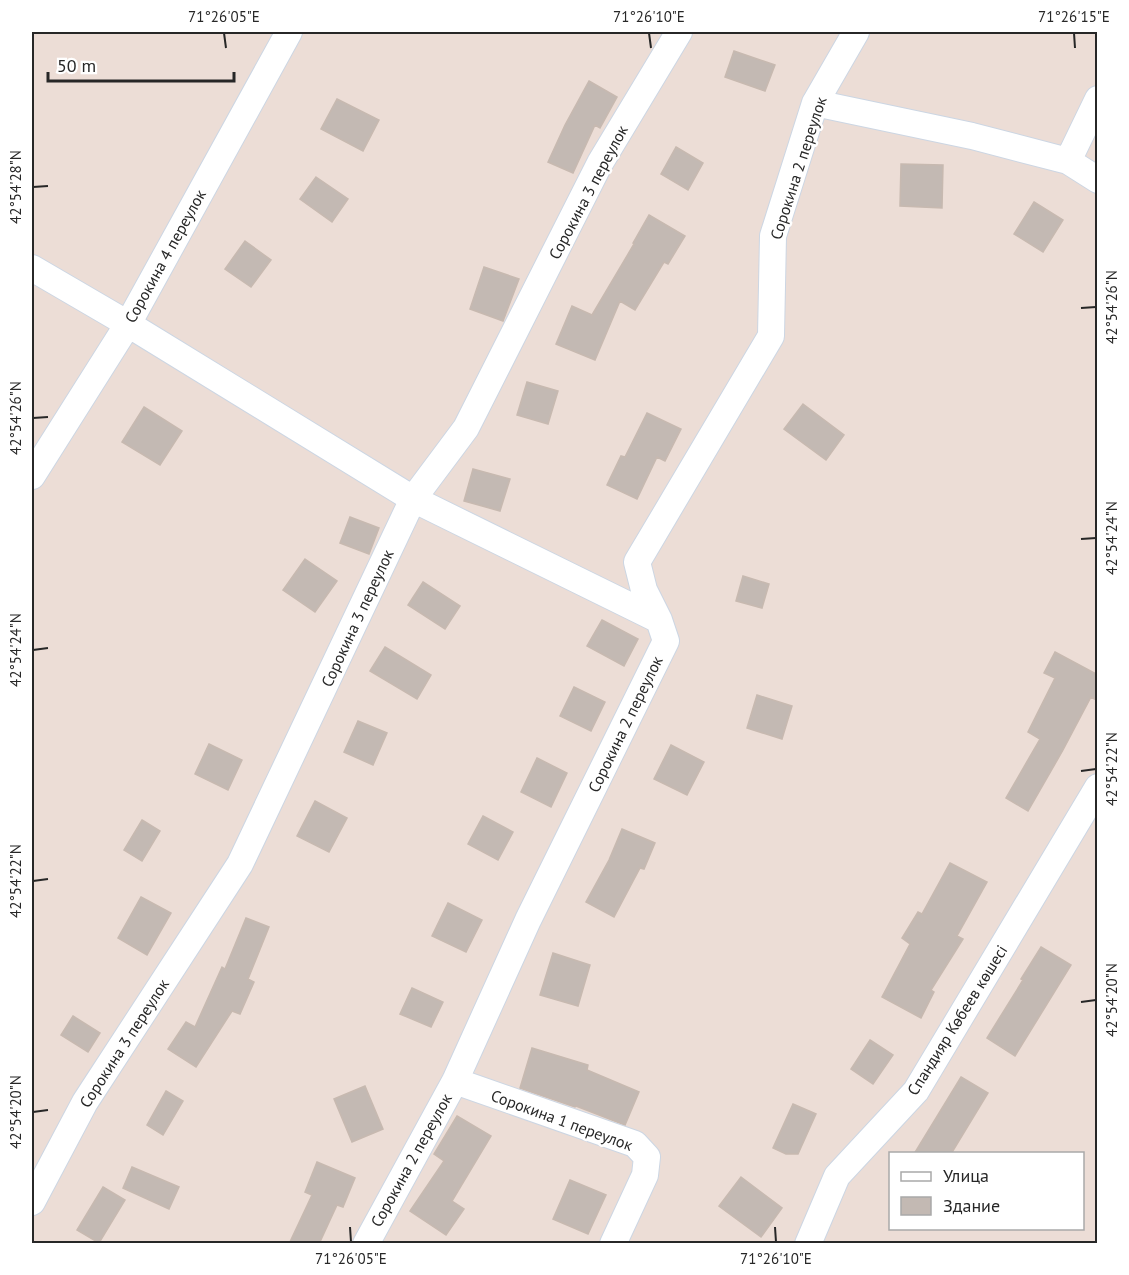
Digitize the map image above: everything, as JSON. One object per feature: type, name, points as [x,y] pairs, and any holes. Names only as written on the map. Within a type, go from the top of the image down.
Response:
[{"type":"street","name":"Сорокина 4 переулок","points":[[32,476],[128,324],[289,32]]},
{"type":"street","name":"Сорокина 3 переулок","points":[[32,1202],[84,1102],[240,864],[413,499],[466,428],[600,163],[679,32]]},
{"type":"street","name":"Сорокина 2 переулок","points":[[366,1244],[454,1081],[528,920],[666,641],[659,620],[644,590],[637,562],[771,336],[773,236],[815,103],[856,32]]},
{"type":"street","points":[[1068,161],[1098,99]]},
{"type":"street","points":[[815,103],[972,136],[1068,161],[1098,180]]},
{"type":"street","points":[[32,268],[128,324],[413,499],[659,620]]},
{"type":"street","name":"Спандияр Көбеев көшесі","points":[[808,1244],[837,1176],[916,1091],[1098,787]]},
{"type":"street","name":"Сорокина 1 переулок","points":[[454,1081],[635,1144],[647,1157],[645,1175],[613,1244]]},
{"type":"building","points":[[734,51],[775,65],[765,91],[725,77]]},
{"type":"building","points":[[589,81],[617,97],[600,128],[595,125],[573,173],[548,162]]},
{"type":"building","points":[[337,99],[379,120],[363,151],[321,129]]},
{"type":"building","points":[[676,147],[703,163],[688,190],[661,174]]},
{"type":"building","points":[[901,164],[943,165],[942,208],[900,206]]},
{"type":"building","points":[[316,177],[348,199],[332,222],[300,199]]},
{"type":"building","points":[[1034,202],[1063,220],[1043,252],[1014,234]]},
{"type":"building","points":[[649,215],[685,236],[668,264],[664,262],[635,310],[620,301],[595,360],[556,344],[572,306],[592,315]]},
{"type":"building","points":[[245,241],[271,260],[251,287],[225,269]]},
{"type":"building","points":[[484,267],[519,279],[503,321],[470,309]]},
{"type":"building","points":[[527,382],[558,391],[548,424],[517,415]]},
{"type":"building","points":[[803,404],[844,435],[826,460],[784,429]]},
{"type":"building","points":[[144,407],[182,431],[160,465],[122,442]]},
{"type":"building","points":[[647,413],[681,429],[665,461],[657,457],[637,499],[607,485],[621,456],[625,457]]},
{"type":"building","points":[[473,469],[510,479],[500,511],[464,501]]},
{"type":"building","points":[[350,517],[379,528],[369,554],[340,543]]},
{"type":"building","points":[[305,559],[337,581],[315,612],[283,590]]},
{"type":"building","points":[[743,576],[769,584],[762,608],[736,601]]},
{"type":"building","points":[[423,582],[460,606],[445,629],[408,605]]},
{"type":"building","points":[[602,620],[638,639],[624,666],[587,646]]},
{"type":"building","points":[[385,647],[431,675],[417,699],[370,671]]},
{"type":"building","points":[[1055,652],[1098,675],[1098,701],[1091,697],[1028,811],[1006,798],[1040,739],[1028,732],[1055,678],[1044,673]]},
{"type":"building","points":[[574,687],[605,702],[591,731],[560,716]]},
{"type":"building","points":[[757,695],[792,706],[782,739],[747,728]]},
{"type":"building","points":[[358,721],[387,733],[373,765],[344,752]]},
{"type":"building","points":[[209,744],[242,760],[228,790],[195,774]]},
{"type":"building","points":[[671,745],[704,762],[687,795],[654,779]]},
{"type":"building","points":[[537,758],[567,773],[551,807],[521,792]]},
{"type":"building","points":[[315,801],[347,818],[329,852],[297,836]]},
{"type":"building","points":[[483,816],[513,832],[498,860],[468,844]]},
{"type":"building","points":[[142,820],[160,831],[142,861],[124,850]]},
{"type":"building","points":[[622,829],[655,843],[644,869],[640,868],[614,917],[586,902],[609,860]]},
{"type":"building","points":[[950,863],[987,882],[957,936],[963,939],[931,990],[934,992],[921,1018],[882,997],[910,944],[902,938],[918,912],[922,914]]},
{"type":"building","points":[[141,897],[171,913],[147,955],[118,938]]},
{"type":"building","points":[[448,903],[482,920],[466,952],[432,936]]},
{"type":"building","points":[[246,918],[269,927],[248,979],[254,982],[240,1014],[232,1011],[196,1067],[168,1049],[186,1022],[195,1027],[222,967],[225,969]]},
{"type":"building","points":[[1041,947],[1071,965],[1015,1056],[987,1038]]},
{"type":"building","points":[[553,953],[590,965],[578,1006],[540,995]]},
{"type":"building","points":[[412,988],[443,1002],[431,1027],[400,1014]]},
{"type":"building","points":[[73,1016],[100,1033],[88,1052],[61,1035]]},
{"type":"building","points":[[870,1040],[893,1055],[873,1084],[851,1069]]},
{"type":"building","points":[[532,1048],[588,1065],[587,1070],[639,1092],[625,1125],[520,1088]]},
{"type":"building","points":[[961,1077],[988,1093],[952,1152],[915,1152]]},
{"type":"building","points":[[365,1086],[383,1129],[352,1142],[334,1099]]},
{"type":"building","points":[[166,1091],[183,1101],[163,1135],[147,1125]]},
{"type":"building","points":[[793,1104],[816,1114],[798,1154],[786,1154],[773,1148]]},
{"type":"building","points":[[457,1116],[491,1136],[452,1201],[464,1209],[446,1235],[410,1211],[444,1161],[434,1154]]},
{"type":"building","points":[[317,1162],[355,1178],[343,1207],[337,1205],[319,1244],[289,1244],[312,1195],[305,1192]]},
{"type":"building","points":[[132,1167],[179,1187],[169,1209],[123,1188]]},
{"type":"building","points":[[741,1177],[782,1208],[761,1237],[719,1206]]},
{"type":"building","points":[[570,1180],[606,1195],[588,1234],[553,1219]]},
{"type":"building","points":[[103,1187],[125,1200],[99,1243],[77,1230]]}]
